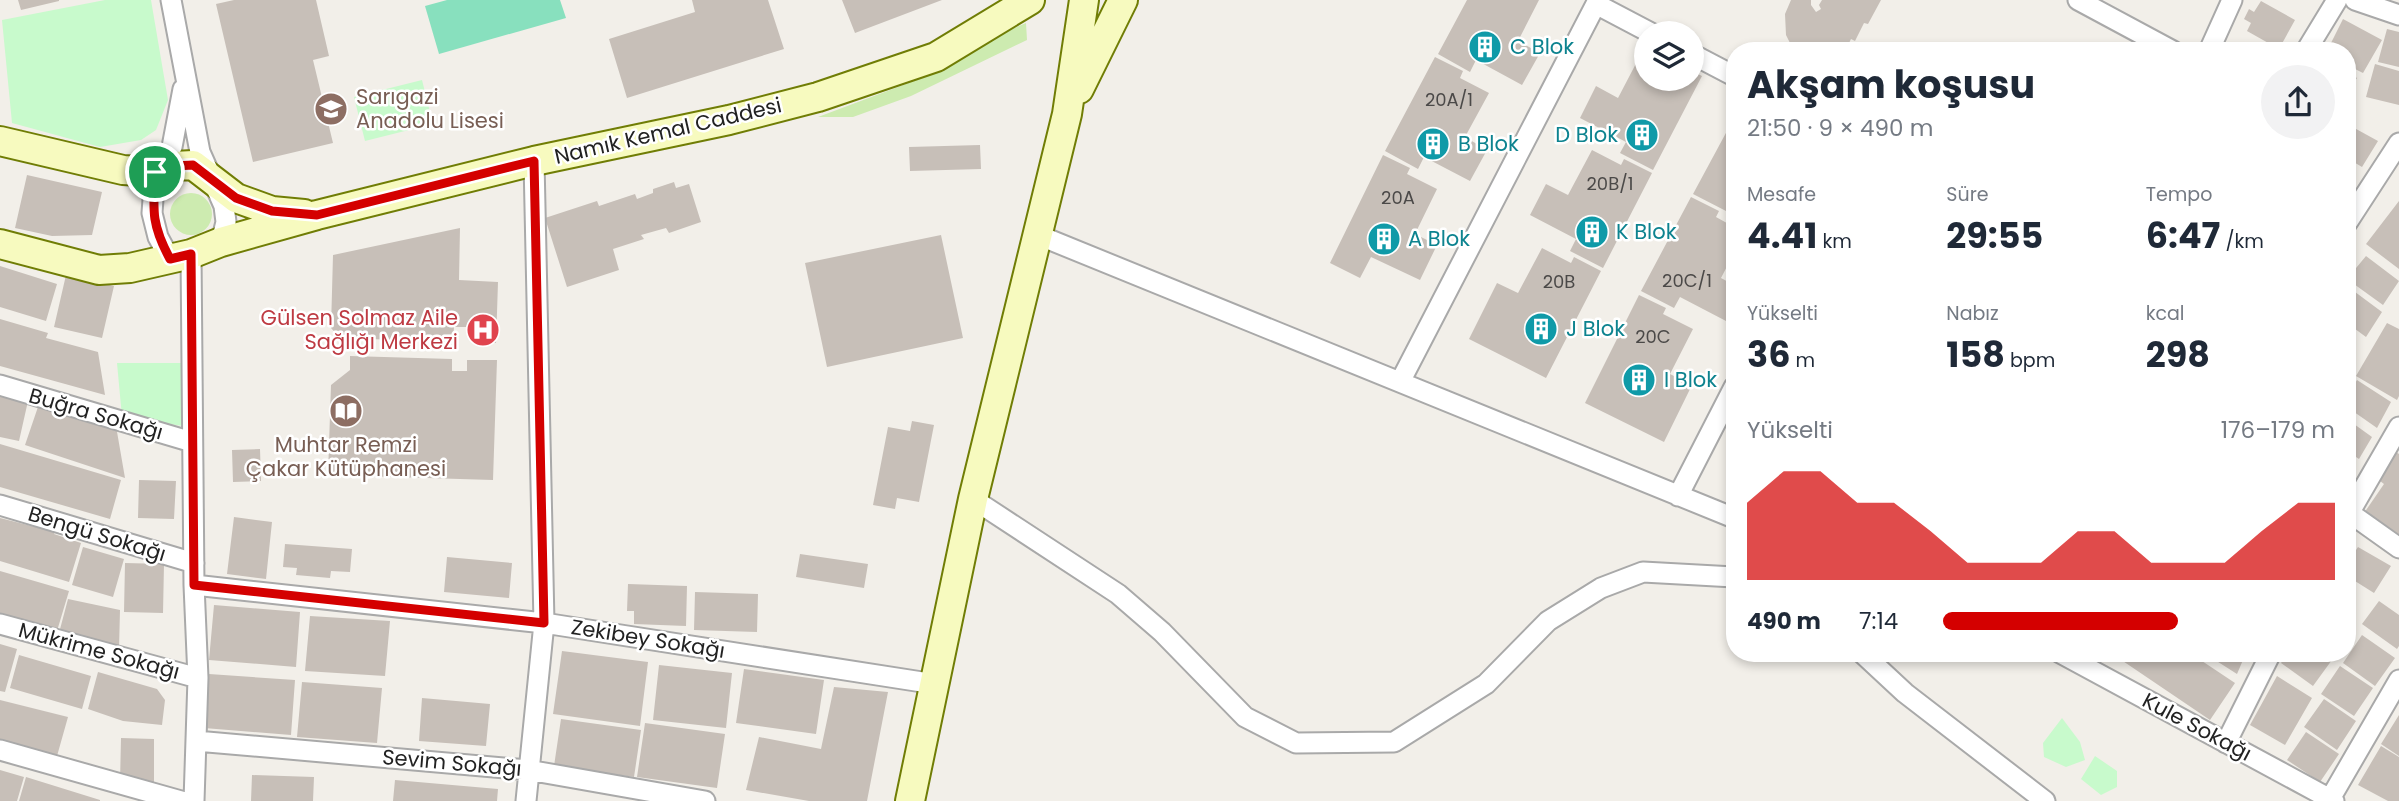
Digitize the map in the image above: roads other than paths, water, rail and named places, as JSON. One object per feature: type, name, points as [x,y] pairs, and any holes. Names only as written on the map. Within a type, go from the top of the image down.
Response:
[{"type":"main road","name":"Namık Kemal Caddesi","points":[[895,70],[997,0]]},
{"type":"main road","name":"Namık Kemal Caddesi","points":[[221,242],[534,161],[729,120],[818,97],[936,57],[1030,0]]},
{"type":"main road","points":[[910,801],[974,499],[1067,114],[1084,0]]},
{"type":"main road","points":[[1067,114],[1123,0]]},
{"type":"main road","points":[[0,141],[122,170],[155,172],[175,166],[193,165],[236,198],[272,211],[317,215]]},
{"type":"main road","points":[[0,244],[99,270],[130,268],[181,257],[221,242]]},
{"type":"street","points":[[171,0],[200,152],[224,206],[226,222],[221,242]]},
{"type":"street","points":[[2214,42],[2232,0]]},
{"type":"street","points":[[2311,42],[2337,0]]},
{"type":"street","points":[[2355,0],[2399,15]]},
{"type":"street","points":[[2082,1],[2157,42]]},
{"type":"street","points":[[1400,382],[1596,4],[1634,24]]},
{"type":"street","points":[[1704,60],[1726,72]]},
{"type":"street","points":[[185,81],[172,146],[155,172],[152,213],[158,237],[181,257],[192,442],[198,678],[194,801]]},
{"type":"street","points":[[2356,209],[2399,143]]},
{"type":"street","points":[[526,801],[544,623],[534,161]]},
{"type":"street","points":[[1038,234],[1726,515]]},
{"type":"street","name":"Buğra Sokağı","points":[[0,386],[192,442]]},
{"type":"street","points":[[1678,496],[1726,403]]},
{"type":"street","points":[[2356,500],[2399,427]]},
{"type":"street","points":[[974,499],[1118,594],[1162,632],[1245,717],[1296,743],[1394,742],[1486,684],[1548,621],[1601,588],[1643,572],[1726,577]]},
{"type":"street","name":"Bengü Sokağı","points":[[0,505],[194,563]]},
{"type":"street","points":[[2356,519],[2399,548]]},
{"type":"street","name":"Zekibey Sokağı","points":[[194,585],[544,623],[935,684]]},
{"type":"street","name":"Mükrime Sokağı","points":[[0,624],[198,678]]},
{"type":"street","points":[[1872,662],[1905,693],[2045,801]]},
{"type":"street","name":"Kule Sokağı","points":[[2081,662],[2332,800]]},
{"type":"street","points":[[2226,743],[2266,662]]},
{"type":"street","points":[[2332,800],[2399,680]]},
{"type":"street","name":"Sevim Sokağı","points":[[196,741],[528,770],[705,801]]},
{"type":"street","points":[[0,750],[181,801]]},
{"type":"place","name":"C Blok","points":[[1485,47]]},
{"type":"place","name":"Sarıgazi Anadolu Lisesi","points":[[331,109]]},
{"type":"place","name":"D Blok","points":[[1642,135]]},
{"type":"place","name":"B Blok","points":[[1433,144]]},
{"type":"place","name":"K Blok","points":[[1592,232]]},
{"type":"place","name":"A Blok","points":[[1384,239]]},
{"type":"place","name":"J Blok","points":[[1541,329]]},
{"type":"place","name":"Gülsen Solmaz Aile Sağlığı Merkezi","points":[[483,330]]},
{"type":"place","name":"I Blok","points":[[1639,380]]},
{"type":"place","name":"Muhtar Remzi Çakar Kütüphanesi","points":[[346,411]]}]
